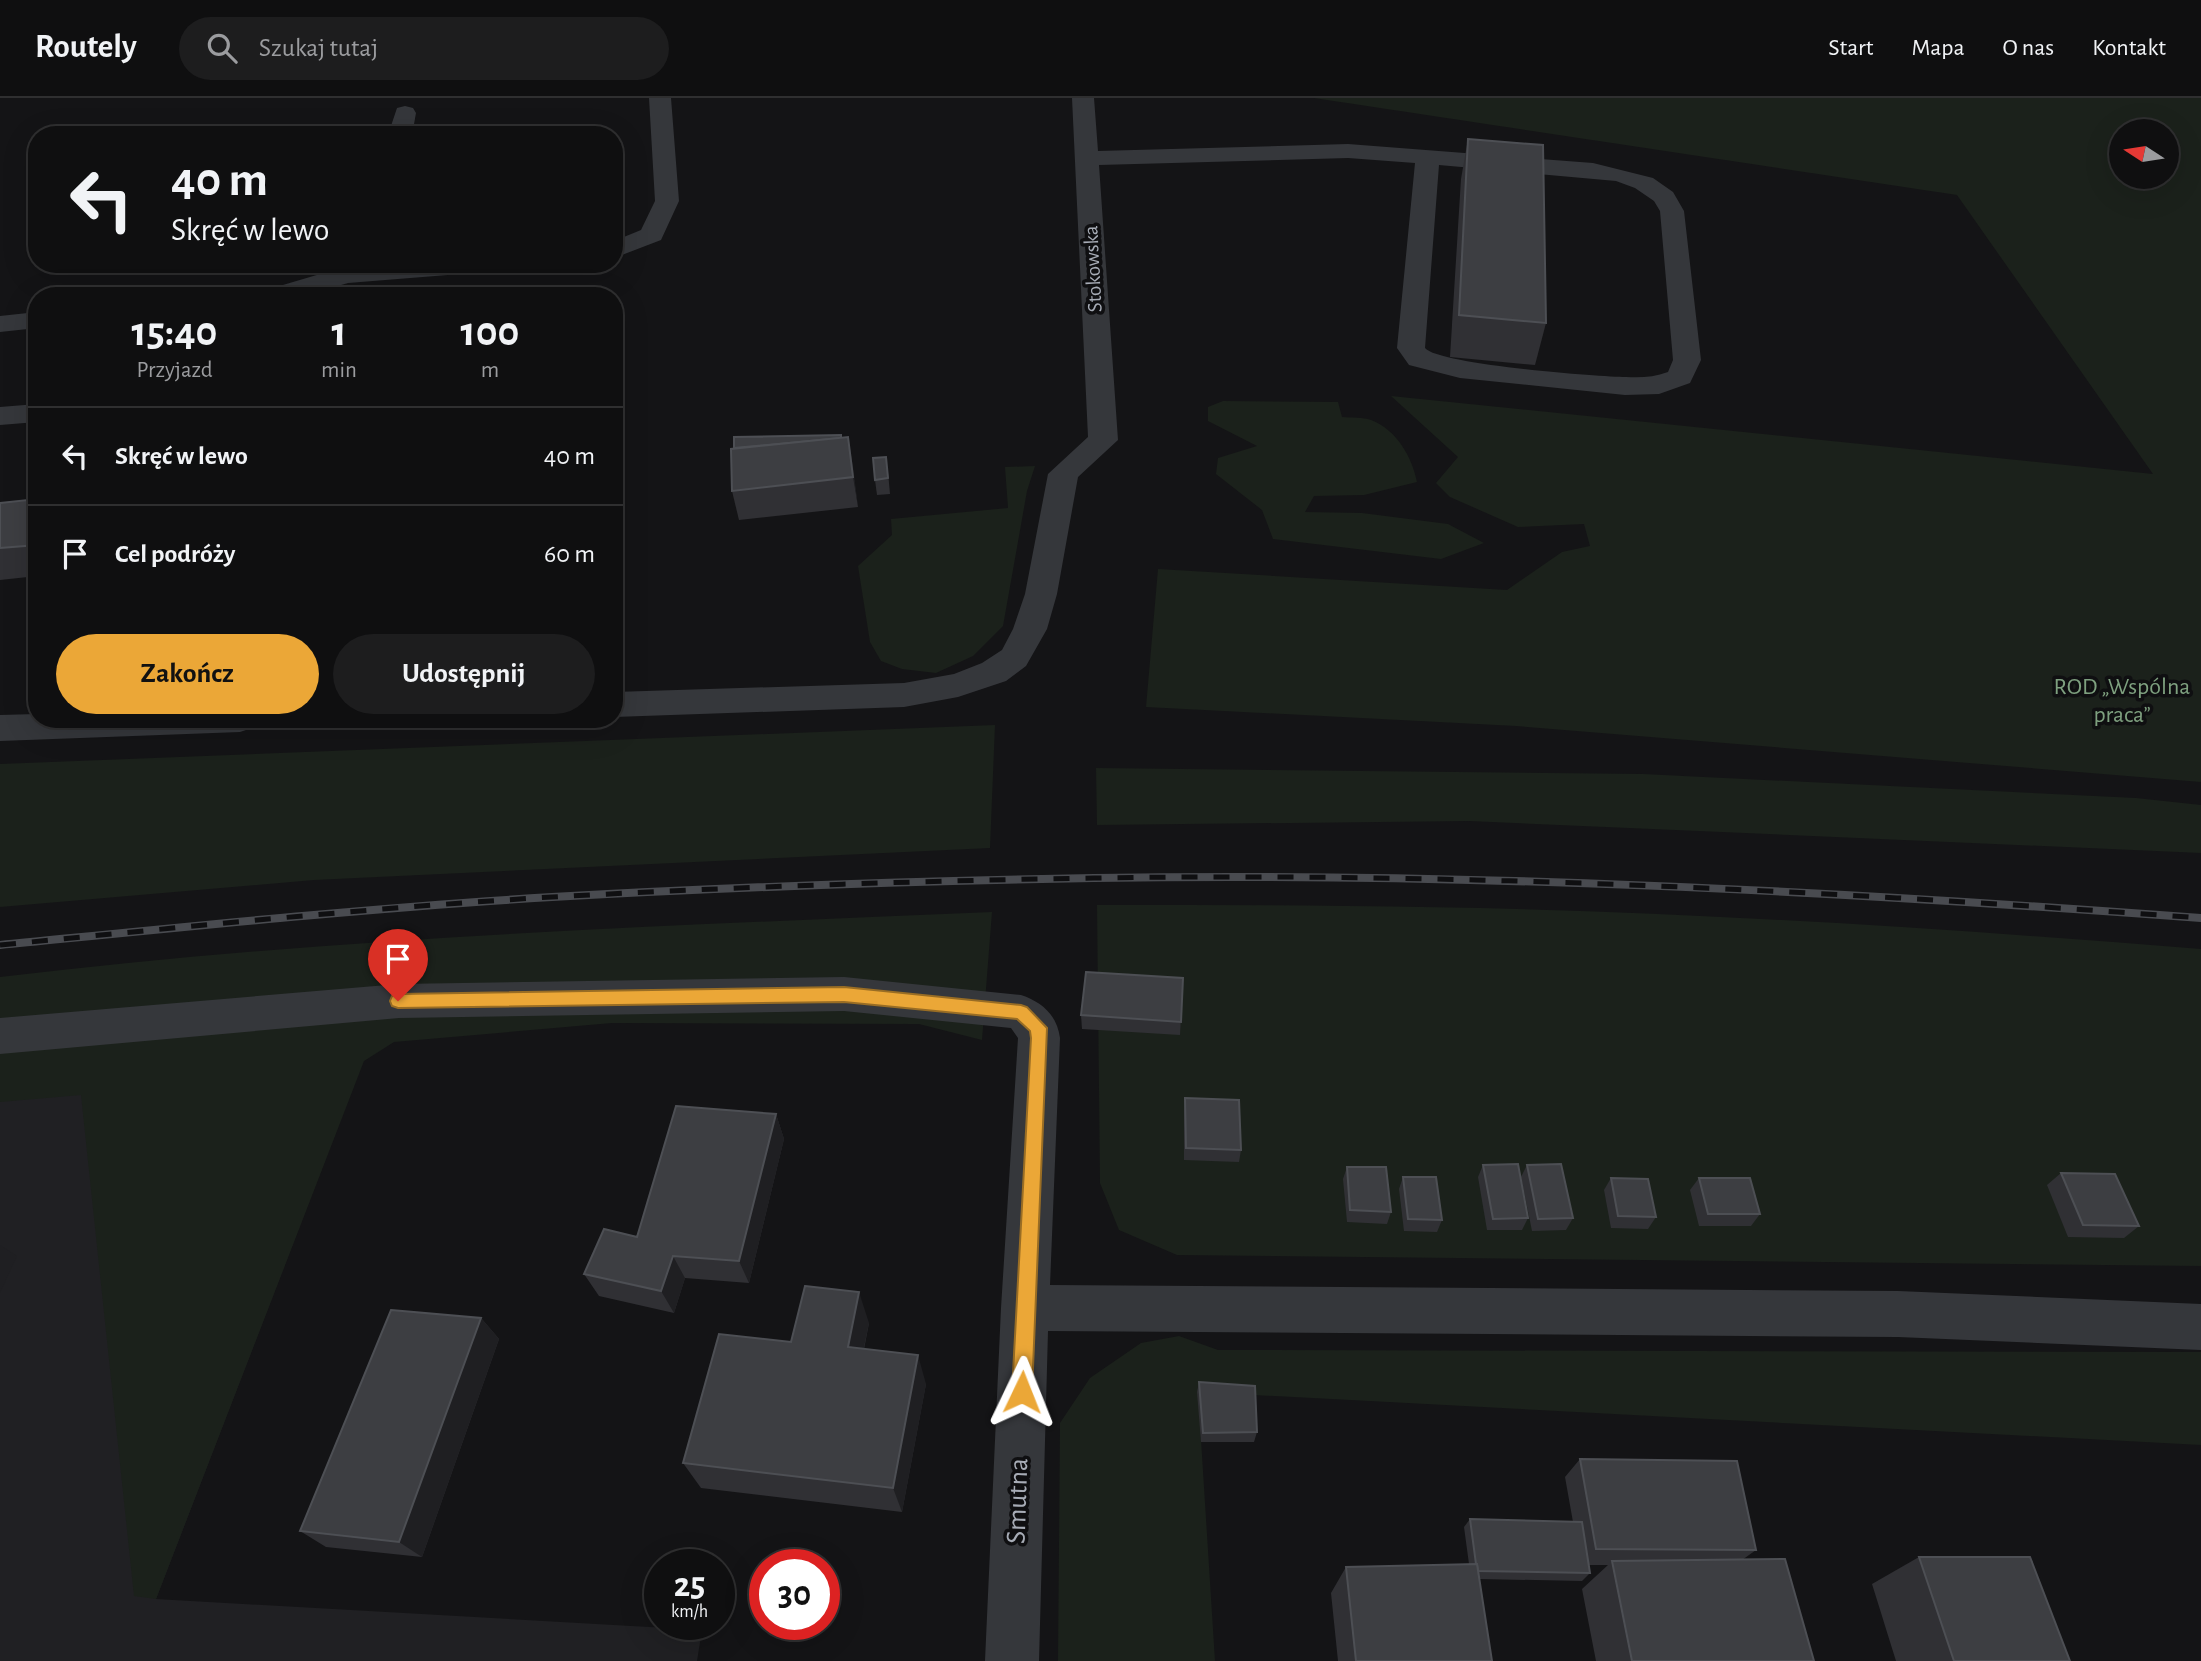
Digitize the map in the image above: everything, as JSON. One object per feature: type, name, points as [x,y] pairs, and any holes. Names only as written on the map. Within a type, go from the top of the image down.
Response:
[{"type":"street","points":[[623,246],[652,235],[667,201],[660,98]]},
{"type":"street","name":"Stokowska","points":[[623,705],[904,695],[958,685],[994,673],[1014,658],[1030,629],[1041,594],[1063,474],[1103,440],[1083,98]]},
{"type":"street","points":[[1086,158],[1348,151],[1428,156],[1621,175],[1644,183],[1664,197],[1672,211],[1687,360],[1680,377],[1659,385],[1625,386],[1460,370],[1419,359],[1412,348],[1428,156]]},
{"type":"street","points":[[303,287],[343,273]]},
{"type":"street","points":[[0,324],[28,321]]},
{"type":"street","points":[[0,416],[28,414]]},
{"type":"street","points":[[0,728],[28,727]]},
{"type":"street","name":"Smutna","points":[[0,1035],[398,1001],[844,995],[1021,1012],[1038,1028],[1040,1038],[1025,1308],[1012,1661]]},
{"type":"street","points":[[1025,1308],[1898,1314],[2201,1326]]},
{"type":"shaded area","points":[[363,1062],[156,1599],[644,1627],[644,1640],[700,1640],[697,1661],[0,1661],[0,1091]]},
{"type":"green space","name":"ROD „Wspólna praca”","points":[[1314,98],[2201,98],[2201,782],[1516,726],[1146,707],[1158,569],[1507,590],[1562,552],[1590,546],[1584,524],[1518,527],[1450,497],[1436,483],[1458,457],[1391,396],[2153,474],[1957,195]]},
{"type":"green space","points":[[1223,401],[1338,402],[1342,417],[1371,420],[1388,430],[1402,445],[1417,482],[1364,495],[1314,496],[1305,512],[1362,513],[1448,524],[1484,543],[1441,559],[1273,539],[1262,510],[1216,474],[1218,458],[1257,446],[1208,421],[1208,407]]},
{"type":"green space","points":[[1035,466],[1027,491],[1003,626],[973,656],[936,673],[902,669],[881,661],[870,642],[858,566],[892,535],[891,519],[1008,508],[1005,467]]},
{"type":"green space","points":[[995,725],[990,848],[314,880],[0,907],[0,764]]},
{"type":"green space","points":[[1096,768],[1643,774],[2136,798],[2201,805],[2201,853],[1469,821],[1097,825]]},
{"type":"green space","points":[[1097,905],[1454,907],[1668,914],[2201,949],[2201,1266],[1177,1255],[1119,1230],[1100,1183]]},
{"type":"green space","points":[[992,912],[982,1040],[919,1024],[612,1023],[394,1042],[364,1061],[156,1599],[134,1596],[81,1095],[0,1102],[0,977],[124,963],[371,943],[619,928]]},
{"type":"green space","points":[[1179,1336],[1218,1350],[2201,1352],[2201,1445],[1198,1392],[1215,1661],[1058,1661],[1060,1423],[1090,1378],[1141,1343]]},
{"type":"building","points":[[1468,139],[1543,145],[1546,323],[1459,315]]},
{"type":"building","points":[[841,435],[841,438],[734,448],[734,437]]},
{"type":"building","points":[[848,437],[853,477],[732,491],[731,449]]},
{"type":"building","points":[[886,457],[888,478],[875,480],[873,458]]},
{"type":"building","points":[[28,500],[28,546],[0,548],[0,503]]},
{"type":"building","points":[[1086,972],[1183,978],[1181,1022],[1081,1015]]},
{"type":"building","points":[[1185,1098],[1239,1100],[1241,1150],[1186,1148]]},
{"type":"building","points":[[676,1106],[776,1114],[739,1261],[673,1256],[661,1291],[584,1274],[604,1229],[637,1237]]},
{"type":"building","points":[[1518,1164],[1528,1218],[1493,1219],[1483,1165]]},
{"type":"building","points":[[1561,1164],[1573,1218],[1538,1219],[1527,1165]]},
{"type":"building","points":[[1347,1167],[1386,1167],[1391,1212],[1350,1210]]},
{"type":"building","points":[[2061,1173],[2115,1174],[2139,1226],[2083,1225]]},
{"type":"building","points":[[1403,1177],[1436,1177],[1442,1220],[1408,1219]]},
{"type":"building","points":[[1611,1178],[1648,1179],[1656,1217],[1618,1216]]},
{"type":"building","points":[[1699,1178],[1750,1178],[1760,1214],[1708,1214]]},
{"type":"building","points":[[805,1286],[859,1292],[848,1347],[918,1355],[893,1488],[683,1463],[719,1334],[791,1342]]},
{"type":"building","points":[[391,1310],[481,1318],[399,1542],[300,1531]]},
{"type":"building","points":[[1199,1382],[1255,1386],[1257,1432],[1203,1433]]},
{"type":"building","points":[[1580,1459],[1737,1461],[1756,1550],[1596,1549]]},
{"type":"building","points":[[1470,1519],[1582,1522],[1590,1573],[1478,1571]]},
{"type":"building","points":[[1919,1557],[2030,1557],[2070,1661],[1954,1661]]},
{"type":"building","points":[[1785,1559],[1814,1661],[1632,1661],[1612,1561]]},
{"type":"building","points":[[1477,1564],[1492,1661],[1356,1661],[1346,1567]]},
{"type":"railway","points":[[0,945],[483,901],[688,890],[1094,878],[1510,881],[1787,892],[2201,918]]},
{"type":"route","points":[[398,1001],[844,995],[1021,1012],[1038,1028],[1040,1038],[1022,1392]]}]
